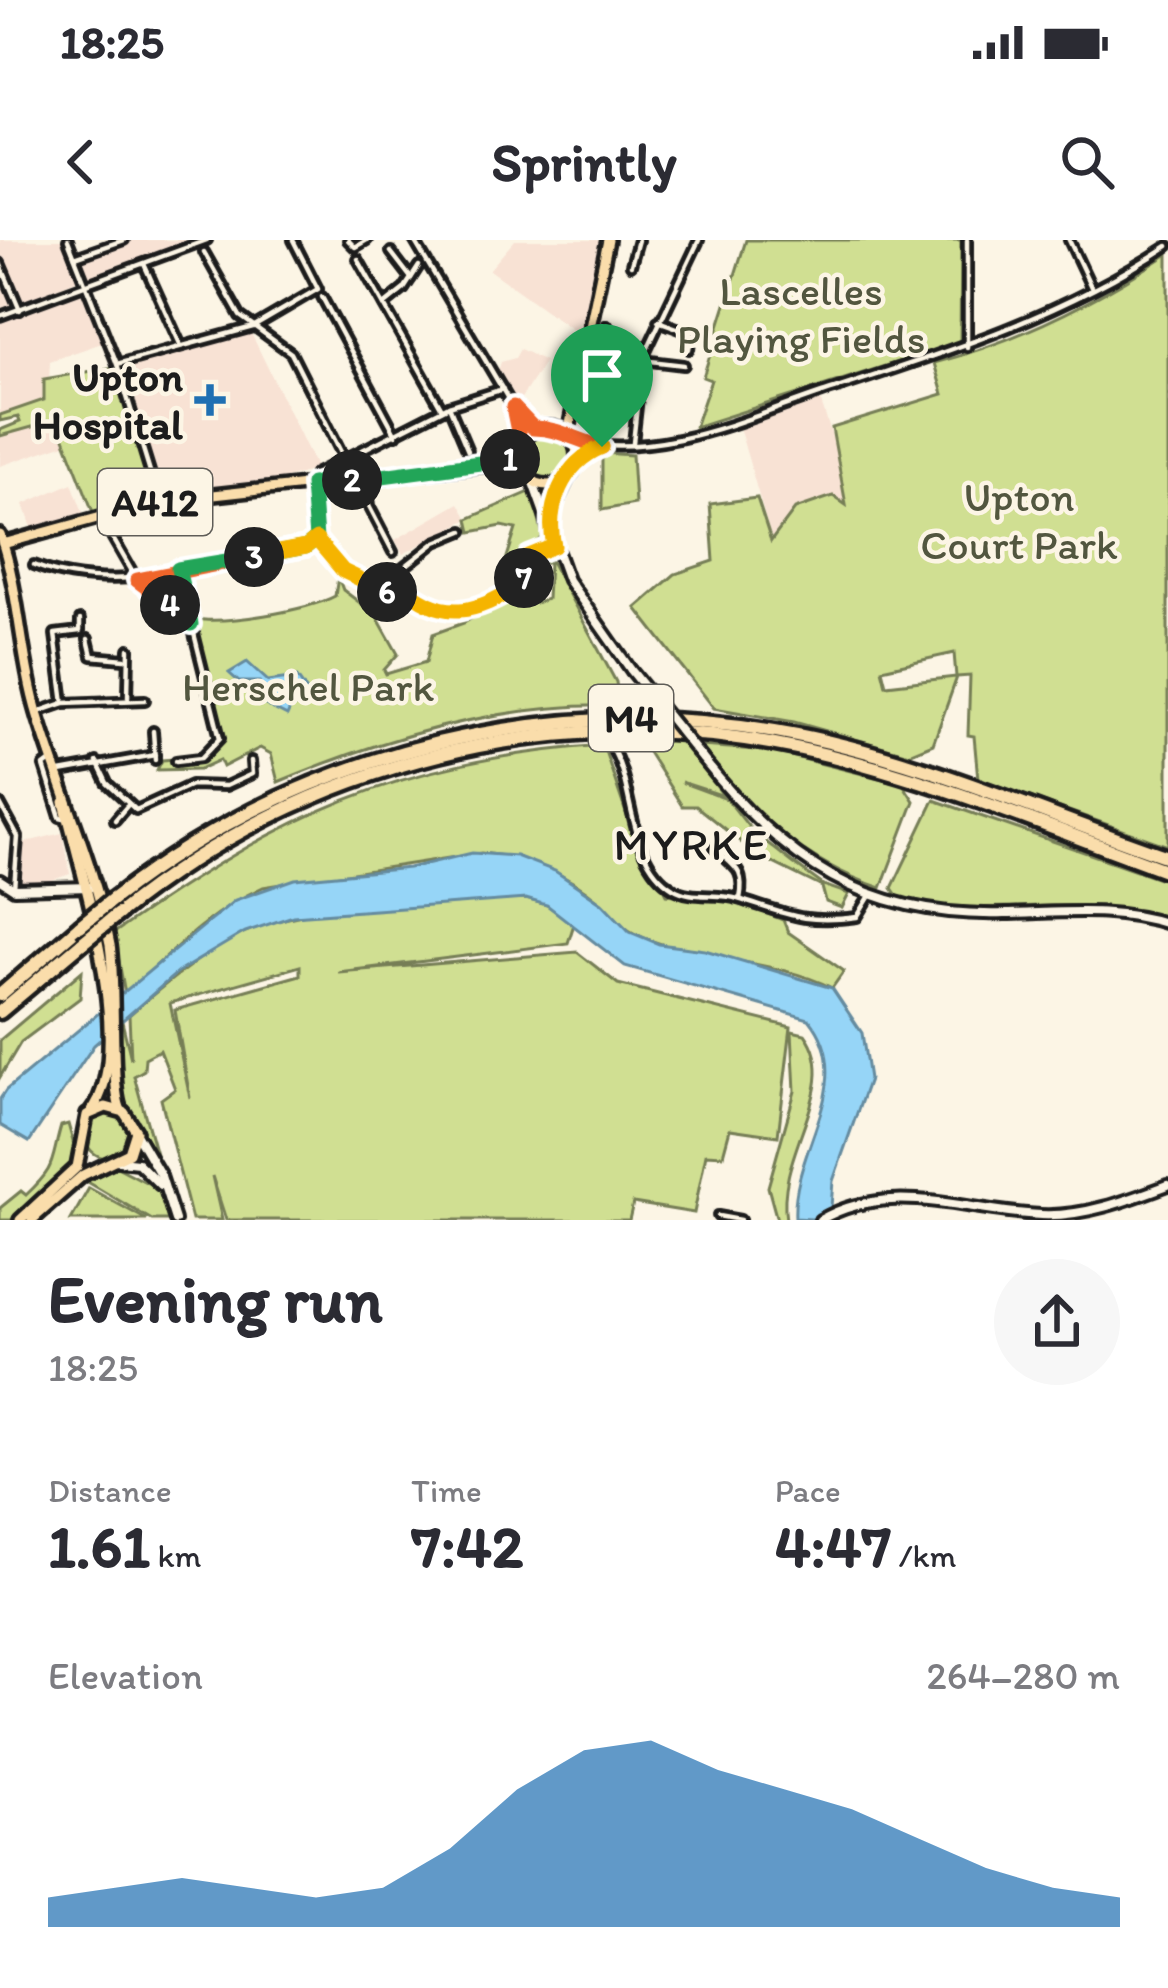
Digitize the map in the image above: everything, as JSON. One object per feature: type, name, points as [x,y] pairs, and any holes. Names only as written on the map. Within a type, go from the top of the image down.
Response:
[{"type":"highway","name":"M4","points":[[0,995],[113,899],[232,821],[355,766],[480,732],[604,719],[743,726],[838,745],[1168,857]]},
{"type":"highway","name":"M4","points":[[0,1012],[118,914],[208,850],[336,786],[469,747],[602,731],[704,734],[838,758],[1168,871]]},
{"type":"main road","points":[[548,521],[553,500],[577,463],[570,437],[572,406],[608,240]]},
{"type":"main road","points":[[572,406],[521,448],[573,589],[702,758],[779,844],[829,878],[871,894],[955,913],[1104,911],[1168,924]]},
{"type":"main road","points":[[552,427],[570,437]]},
{"type":"main road","name":"A412","points":[[2,540],[159,501],[314,479],[495,464],[521,448]]},
{"type":"main road","name":"A412","points":[[495,464],[530,478]]},
{"type":"main road","points":[[530,478],[554,484],[568,477]]},
{"type":"main road","points":[[2,540],[37,712],[88,884],[109,988],[115,1094],[168,1196],[175,1220]]},
{"type":"main road","points":[[58,773],[88,884]]},
{"type":"main road","points":[[0,880],[14,889],[88,884]]},
{"type":"main road","points":[[20,1220],[77,1167],[81,1126],[105,1086],[113,1039]]},
{"type":"main road","points":[[90,1113],[106,1107],[121,1110]]},
{"type":"main road","points":[[32,1220],[83,1175],[116,1162],[134,1146],[136,1131]]},
{"type":"main road","points":[[82,1146],[93,1159],[142,1166],[168,1196]]},
{"type":"main road","points":[[820,1220],[835,1211],[892,1198],[1044,1215],[1113,1205],[1168,1185]]},
{"type":"street","points":[[68,240],[117,364],[159,501]]},
{"type":"street","points":[[74,257],[124,240]]},
{"type":"street","points":[[0,316],[207,240]]},
{"type":"street","points":[[293,240],[396,435]]},
{"type":"street","points":[[348,240],[355,247],[368,240]]},
{"type":"street","points":[[415,240],[513,407],[521,448]]},
{"type":"street","points":[[631,265],[638,240]]},
{"type":"street","points":[[632,446],[642,360],[699,240]]},
{"type":"street","points":[[967,240],[968,347]]},
{"type":"street","points":[[1070,240],[1093,291]]},
{"type":"street","points":[[570,437],[602,447],[632,446],[734,423],[968,347],[1093,291],[1168,246]]},
{"type":"street","points":[[392,251],[411,278]]},
{"type":"street","points":[[204,252],[240,316],[291,353],[345,460]]},
{"type":"street","points":[[358,259],[469,451]]},
{"type":"street","points":[[0,263],[20,310]]},
{"type":"street","points":[[144,264],[182,346]]},
{"type":"street","points":[[383,305],[419,266]]},
{"type":"street","points":[[117,364],[253,327],[320,293]]},
{"type":"street","points":[[658,321],[691,332],[688,349]]},
{"type":"street","points":[[591,325],[606,328],[596,353],[610,367],[601,394]]},
{"type":"street","points":[[642,360],[684,364],[682,375]]},
{"type":"street","points":[[608,379],[637,388]]},
{"type":"street","points":[[400,584],[386,592],[369,587],[328,560],[316,539],[314,479],[446,408],[503,389]]},
{"type":"street","points":[[513,407],[539,429]]},
{"type":"street","points":[[577,463],[602,447]]},
{"type":"street","points":[[366,478],[369,506],[393,552]]},
{"type":"street","points":[[100,516],[137,580],[191,624]]},
{"type":"street","points":[[464,531],[420,552],[398,572],[400,584],[427,605],[475,611],[521,585],[529,556],[554,546]]},
{"type":"street","points":[[34,565],[73,578],[137,580],[306,547],[316,539]]},
{"type":"street","points":[[176,761],[201,758],[220,738],[178,569]]},
{"type":"street","points":[[64,703],[55,634],[80,631],[80,620]]},
{"type":"street","points":[[88,639],[92,656],[125,658]]},
{"type":"street","points":[[128,649],[128,698]]},
{"type":"street","points":[[37,712],[64,703],[145,700]]},
{"type":"street","points":[[58,773],[97,762],[155,758],[153,730]]},
{"type":"street","points":[[614,752],[628,810],[657,874],[674,890],[740,899],[785,918],[861,915],[871,894]]},
{"type":"street","points":[[52,760],[44,766],[60,817],[68,819]]},
{"type":"street","points":[[115,820],[127,806],[147,806],[191,785],[226,787],[252,774],[251,761]]},
{"type":"street","points":[[97,762],[127,806]]},
{"type":"street","points":[[0,804],[18,838],[14,889]]},
{"type":"street","points":[[714,848],[745,877],[740,899]]},
{"type":"street","points":[[718,1216],[740,1220]]},
{"type":"shaded area","points":[[0,240],[66,240],[81,278],[0,311]]},
{"type":"shaded area","points":[[128,240],[196,242],[91,279],[84,276],[78,258]]},
{"type":"shaded area","points":[[515,240],[603,240],[583,337],[489,270]]},
{"type":"shaded area","points":[[85,285],[105,342],[50,361],[48,400],[0,418],[0,320]]},
{"type":"shaded area","name":"Upton Hospital","points":[[250,331],[317,469],[283,479],[161,492],[126,367]]},
{"type":"shaded area","points":[[520,349],[545,361],[518,403],[498,371],[501,362],[515,358]]},
{"type":"shaded area","points":[[820,399],[858,517],[772,541],[739,427]]},
{"type":"shaded area","points":[[58,416],[68,443],[0,466],[0,436]]},
{"type":"shaded area","points":[[72,483],[84,515],[33,531],[24,504]]},
{"type":"shaded area","points":[[459,503],[468,519],[403,554],[395,540]]},
{"type":"shaded area","points":[[62,833],[70,874],[49,881],[49,886],[19,887],[23,843]]},
{"type":"green space","name":"Lascelles Playing Fields","points":[[746,240],[961,240],[960,342],[695,427],[711,380],[703,377]]},
{"type":"green space","name":"Upton Court Park","points":[[1168,254],[1168,846],[978,779],[974,736],[968,735],[970,676],[957,677],[933,744],[909,754],[794,722],[714,708],[636,608],[675,574],[714,561],[710,504],[757,498],[771,541],[795,509],[833,496],[846,505],[832,428],[943,394],[934,363],[1025,332]],"holes":[[[954,653],[956,677],[886,685],[882,669]]]},
{"type":"green space","points":[[115,367],[152,496],[93,512],[57,420],[0,436],[0,430],[20,422],[18,417],[0,421],[0,415],[44,400],[44,379]]},
{"type":"green space","points":[[549,431],[567,438],[574,456],[567,474],[549,481],[531,474],[524,456],[531,438]]},
{"type":"green space","points":[[602,453],[632,455],[635,504],[602,510]]},
{"type":"green space","points":[[532,491],[543,536],[522,563],[521,581],[472,610],[462,606],[497,589],[516,529],[502,526],[471,532],[468,519]]},
{"type":"green space","name":"Herschel Park","points":[[543,554],[552,563],[616,682],[619,706],[532,710],[445,726],[359,751],[278,782],[271,754],[260,748],[223,767],[220,760],[200,769],[157,770],[162,760],[201,757],[225,739],[193,618],[243,618],[306,606],[335,596],[338,577],[343,590],[376,615],[398,654],[384,670],[386,674],[426,662],[433,634],[464,623],[524,587],[536,603],[547,599],[549,563],[539,562],[538,592],[532,572]]},
{"type":"green space","points":[[680,739],[724,796],[681,782],[727,799],[752,831],[793,863],[823,885],[849,894],[842,908],[826,902],[822,887],[757,855],[696,806],[682,806],[646,749],[624,751],[622,740]]},
{"type":"green space","points":[[603,745],[628,819],[667,894],[735,901],[783,920],[788,932],[844,971],[832,988],[786,971],[656,942],[629,930],[600,902],[559,874],[530,862],[481,853],[263,887],[207,921],[125,995],[114,933],[288,825],[344,800],[463,764]]},
{"type":"green space","points":[[701,746],[771,751],[903,784],[914,801],[881,888],[826,864],[779,832]]},
{"type":"green space","points":[[934,800],[1168,881],[1168,919],[1101,906],[967,907],[899,898],[892,888]]},
{"type":"green space","points":[[526,899],[547,905],[574,924],[568,943],[338,972],[577,952],[618,984],[791,1027],[778,1136],[730,1129],[723,1155],[706,1154],[694,1213],[633,1203],[629,1220],[226,1220],[212,1176],[222,1220],[192,1220],[161,1099],[175,1089],[160,1050],[145,1058],[144,1070],[134,1076],[161,1172],[116,1093],[120,1013],[131,1059],[129,1015],[203,957],[250,930],[349,908]],"holes":[[[300,966],[300,975],[175,1010],[190,1098],[170,1003]]]},
{"type":"green space","points":[[82,971],[80,998],[21,1042],[0,1077],[0,1040]]},
{"type":"green space","points":[[792,1031],[805,1034],[815,1054],[817,1075],[790,1170],[786,1220],[777,1220],[768,1187],[795,1091]]},
{"type":"green space","points":[[108,1112],[124,1119],[131,1135],[124,1151],[108,1158],[92,1151],[85,1135],[92,1119]]},
{"type":"green space","points":[[68,1124],[78,1159],[11,1220],[0,1220],[0,1208],[21,1191],[26,1195],[43,1177],[61,1126]]},
{"type":"green space","points":[[117,1167],[159,1189],[168,1220],[152,1220],[86,1181]]},
{"type":"green space","points":[[89,1188],[147,1220],[71,1220]]},
{"type":"water","points":[[247,662],[268,681],[297,677],[309,694],[306,704],[291,707],[287,716],[258,701],[259,682],[239,682],[229,673]]},
{"type":"water","points":[[472,853],[516,856],[555,871],[602,903],[630,932],[659,944],[705,950],[832,988],[862,1033],[869,1079],[833,1181],[830,1220],[795,1218],[828,1067],[823,1043],[809,1019],[625,966],[547,905],[526,899],[293,916],[245,932],[178,972],[94,1045],[29,1142],[0,1125],[0,1099],[6,1090],[235,900],[295,879],[409,868]]},
{"type":"place","name":"Upton Hospital","points":[[210,400]]},
{"type":"district","name":"MYRKE","points":[[692,844]]},
{"type":"route","points":[[602,447],[573,440],[552,427],[533,428],[513,407],[521,446],[511,458],[495,464],[312,484],[316,539],[306,547],[154,573],[137,580],[191,624],[178,569],[306,547],[316,539],[328,560],[369,587],[386,592],[400,584],[427,605],[475,611],[521,585],[529,556],[554,546],[548,521],[553,500],[577,463],[602,447]]}]
